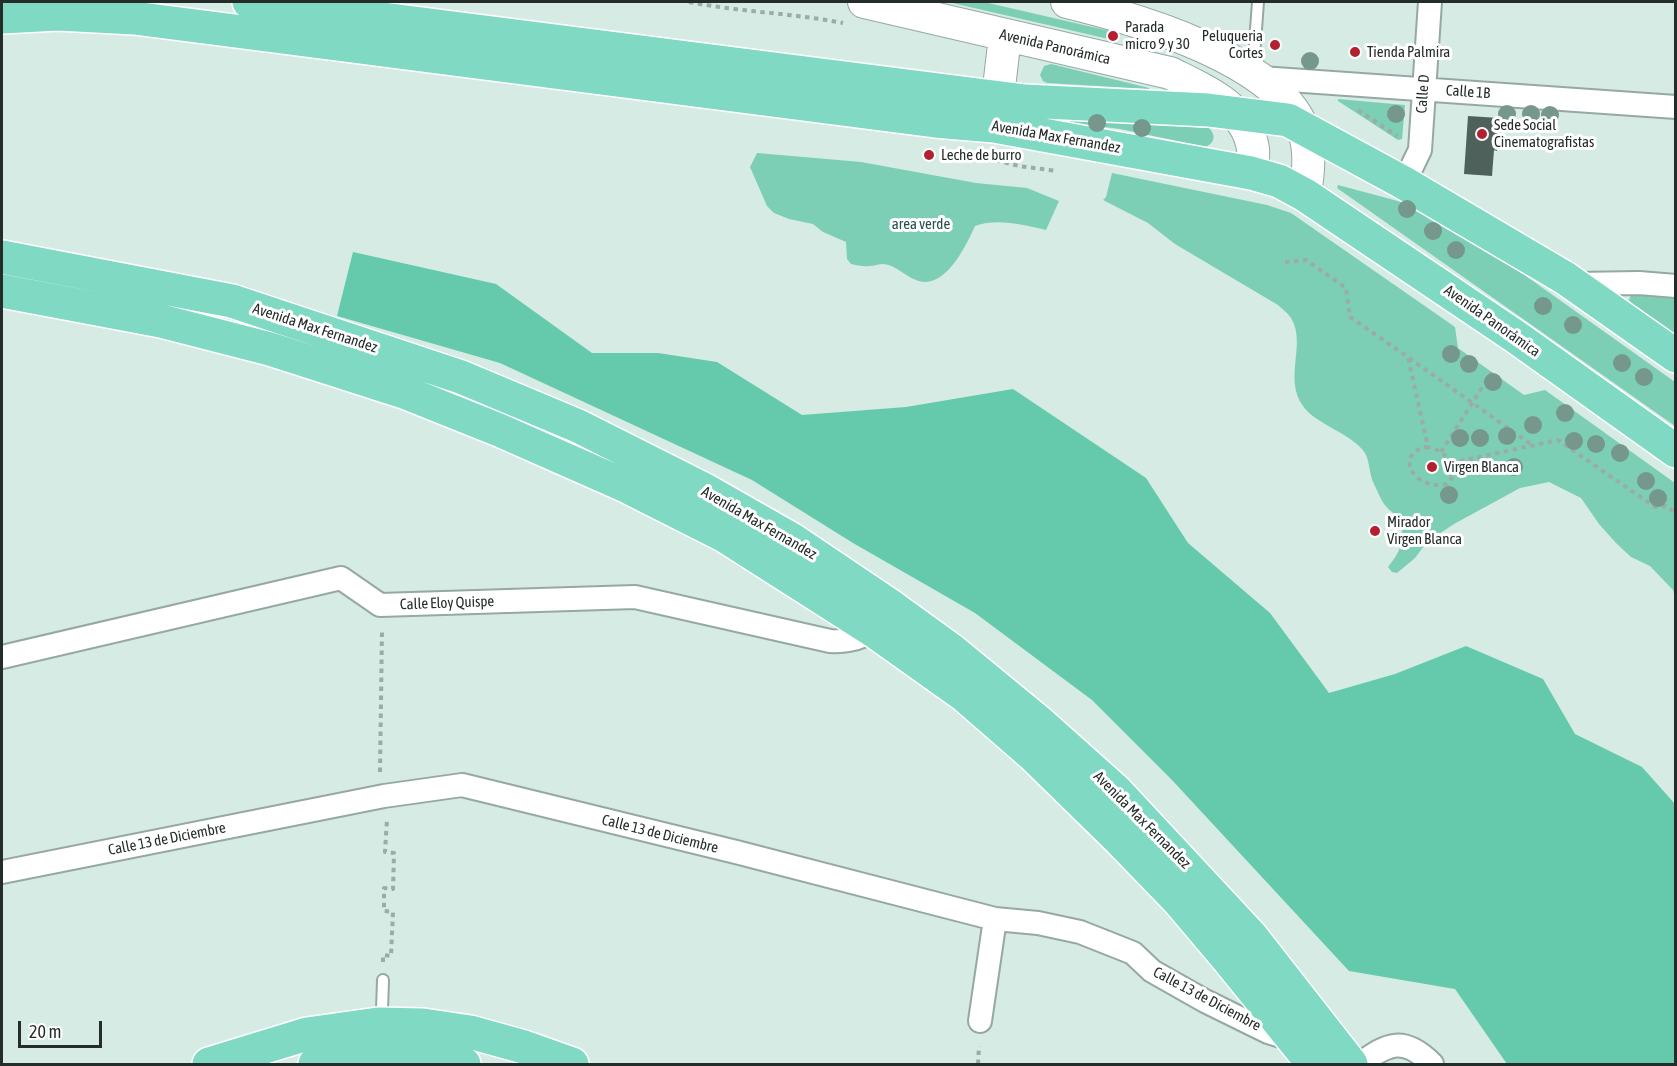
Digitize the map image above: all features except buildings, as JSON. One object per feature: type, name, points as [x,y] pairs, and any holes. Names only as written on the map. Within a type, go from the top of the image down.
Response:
[{"type":"main road","name":"Avenida Max Fernandez","points":[[249,2],[996,111],[1251,173]]},
{"type":"main road","name":"Avenida Panorámica","points":[[1067,2],[1123,16],[1180,36],[1257,75],[1292,110],[1304,129],[1308,148],[1305,195]]},
{"type":"main road","name":"Avenida Max Fernandez","points":[[2,17],[58,14],[86,9],[134,18],[923,119],[996,111],[1025,101],[1237,113]]},
{"type":"main road","name":"Avenida Panorámica","points":[[856,13],[1005,36],[1170,73],[1207,91],[1237,113],[1248,129],[1253,151],[1251,173],[1279,181],[1305,195],[1516,337],[1676,451]]},
{"type":"main road","points":[[996,111],[1005,36]]},
{"type":"main road","name":"Avenida Panorámica","points":[[1237,113],[1287,120],[1404,183],[1575,284],[1619,298],[1676,356]]},
{"type":"main road","name":"Avenida Max Fernandez","points":[[2,257],[232,301],[461,377],[578,426],[705,490],[791,539],[1033,755],[1104,825],[1179,901],[1303,1052]]},
{"type":"main road","name":"Avenida Max Fernandez","points":[[2,291],[161,321],[270,349],[404,392],[499,430],[626,486],[883,619],[977,671],[1040,723],[1116,791],[1251,936],[1351,1065]]},
{"type":"main road","points":[[270,349],[279,316]]},
{"type":"main road","points":[[315,1065],[379,1039],[423,1025],[470,1032],[524,1047],[572,1065]]},
{"type":"main road","points":[[209,1065],[306,1034],[379,1039],[414,1056],[464,1065]]},
{"type":"street","name":"Calle D","points":[[1404,183],[1420,150],[1430,2]]},
{"type":"street","name":"Calle 1B","points":[[1257,75],[1676,107]]},
{"type":"street","points":[[1619,298],[1676,286]]},
{"type":"street","name":"Calle Eloy Quispe","points":[[2,657],[341,578],[380,605],[635,597],[830,642],[846,642],[883,619]]},
{"type":"street","name":"Calle 13 de Diciembre","points":[[2,872],[384,796],[462,785],[736,852],[995,919],[1038,923],[1080,932],[1132,953],[1152,971],[1303,1052]]},
{"type":"street","points":[[980,1021],[995,919]]},
{"type":"street","points":[[1360,1065],[1381,1049],[1394,1045],[1417,1051],[1432,1065]]},
{"type":"lane","points":[[1257,75],[1258,2]]},
{"type":"lane","points":[[379,1039],[383,980]]},
{"type":"path","points":[[689,2],[725,9],[769,12],[815,19],[856,13]]},
{"type":"path","points":[[815,19],[816,12]]},
{"type":"path","points":[[1356,109],[1398,136]]},
{"type":"path","points":[[1285,262],[1306,260],[1346,288],[1350,317],[1533,446]]},
{"type":"path","points":[[1408,357],[1428,447]]},
{"type":"path","points":[[1441,452],[1492,372]]},
{"type":"path","points":[[1451,463],[1558,440],[1655,507],[1666,506],[1676,513]]},
{"type":"path","points":[[1428,447],[1441,452],[1451,463],[1454,475],[1447,484],[1432,486],[1419,479],[1409,466],[1409,461],[1416,451],[1428,447]]},
{"type":"path","points":[[380,605],[382,619],[380,764]]},
{"type":"path","points":[[383,980],[383,955],[391,956],[393,912],[384,911],[384,888],[393,889],[394,852],[385,852],[388,809]]},
{"type":"green space","points":[[948,2],[984,2],[1114,32],[1116,37],[1113,40]]},
{"type":"green space","points":[[1051,64],[1149,89],[1047,83],[1040,75],[1044,66]]},
{"type":"green space","points":[[1338,99],[1405,105],[1402,139],[1398,140]]},
{"type":"green space","points":[[1040,115],[1209,128],[1214,138],[1206,147],[1120,129],[1040,119]]},
{"type":"green space","name":"area verde","points":[[757,153],[861,162],[976,183],[1027,188],[1059,201],[1046,230],[1001,222],[975,226],[953,265],[936,279],[926,282],[916,280],[888,265],[851,264],[847,259],[846,242],[823,232],[813,224],[774,213],[767,206],[750,167]]},
{"type":"green space","points":[[1112,173],[1267,205],[1291,213],[1455,327],[1458,348],[1524,395],[1545,390],[1675,483],[1675,599],[1673,590],[1650,566],[1631,557],[1616,543],[1581,498],[1549,482],[1520,488],[1454,524],[1427,542],[1415,558],[1397,573],[1392,572],[1388,567],[1402,541],[1399,521],[1380,497],[1372,480],[1365,453],[1352,440],[1316,418],[1303,406],[1297,395],[1295,373],[1297,339],[1290,316],[1278,305],[1175,244],[1148,223],[1103,200],[1106,197]]},
{"type":"green space","points":[[1338,185],[1409,204],[1443,217],[1675,382],[1675,426],[1337,188]]},
{"type":"green space","points":[[353,252],[496,284],[592,353],[658,353],[717,362],[802,415],[906,407],[1013,389],[1146,478],[1188,543],[1270,613],[1329,693],[1395,674],[1466,646],[1543,679],[1575,734],[1642,767],[1675,804],[1675,1064],[1507,1064],[1455,989],[1349,971],[1172,780],[1092,700],[975,613],[853,543],[752,480],[500,363],[337,316]]},
{"type":"green space","points":[[1632,292],[1675,293],[1675,335],[1632,304],[1629,300]]},
{"type":"place","name":"Parada micro 9 y 30","points":[[1113,36]]},
{"type":"place","name":"Peluqueria Cortes","points":[[1275,45]]},
{"type":"place","name":"Tienda Palmira","points":[[1355,52]]},
{"type":"place","name":"Sede Social Cinematografistas","points":[[1482,134]]},
{"type":"place","name":"Leche de burro","points":[[929,155]]},
{"type":"place","name":"Virgen Blanca","points":[[1432,467]]},
{"type":"place","name":"Mirador Virgen Blanca","points":[[1375,531]]}]
